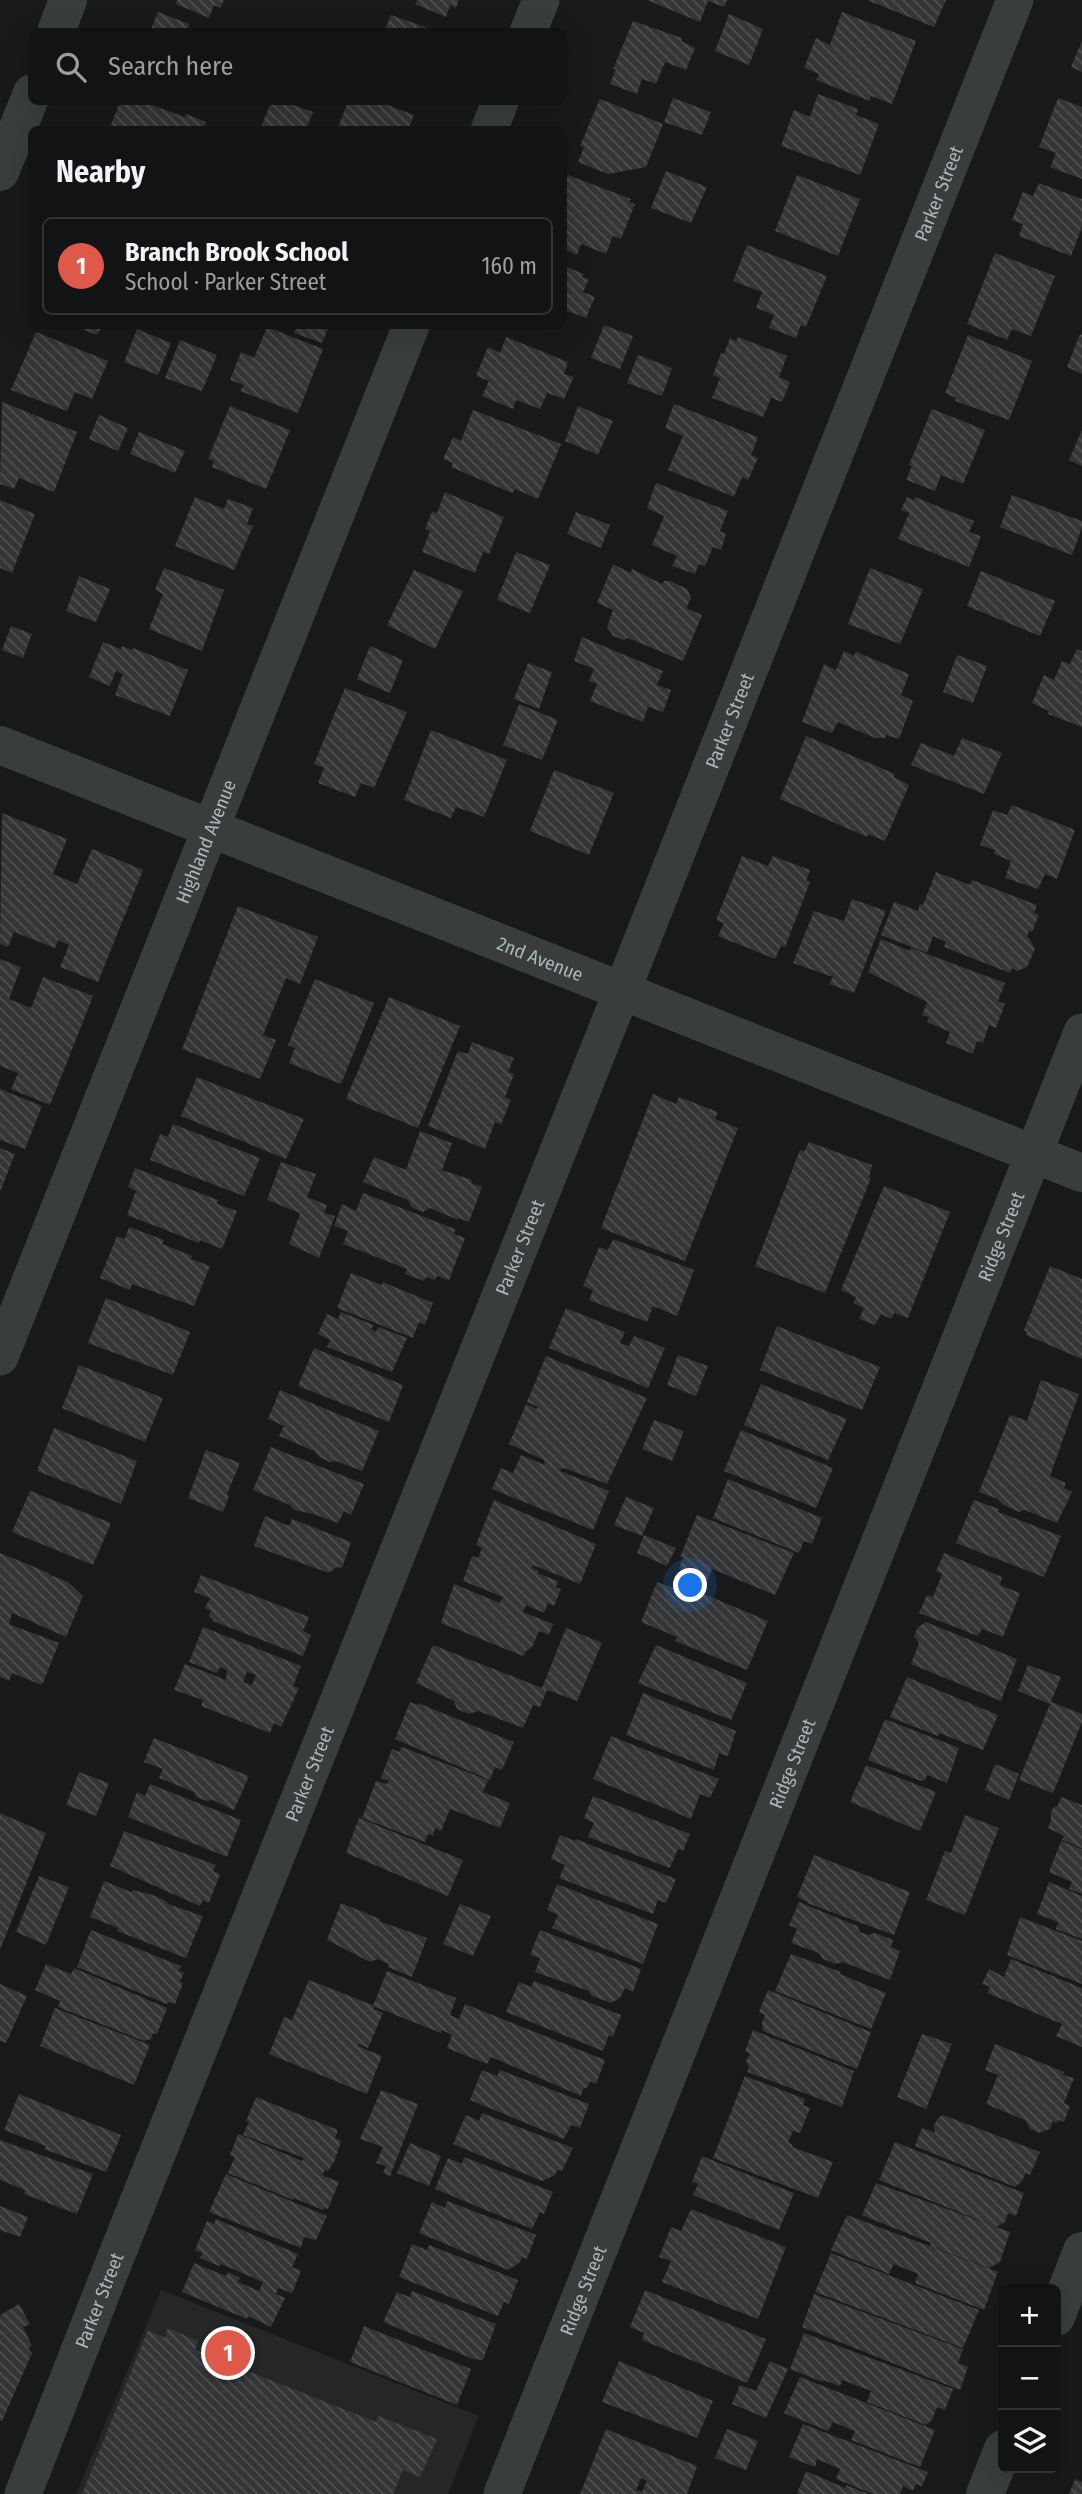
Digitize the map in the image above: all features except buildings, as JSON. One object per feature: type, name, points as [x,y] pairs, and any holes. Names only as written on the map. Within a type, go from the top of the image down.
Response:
[{"type":"street","points":[[58,28],[68,0]]},
{"type":"street","points":[[530,28],[541,0]]},
{"type":"street","name":"Parker Street","points":[[23,2494],[1015,0]]},
{"type":"street","points":[[0,173],[28,103]]},
{"type":"street","points":[[491,126],[499,105]]},
{"type":"street","name":"Highland Avenue","points":[[0,1357],[410,329]]},
{"type":"street","name":"2nd Avenue","points":[[0,745],[1082,1173]]},
{"type":"street","name":"Ridge Street","points":[[502,2494],[1082,1032]]},
{"type":"street","points":[[1061,2304],[1082,2251]]},
{"type":"street","points":[[985,2494],[998,2462]]},
{"type":"shaded area","points":[[161,2290],[479,2416],[448,2494],[76,2494]]},
{"type":"place","name":"Branch Brook School","points":[[228,2353]]}]
